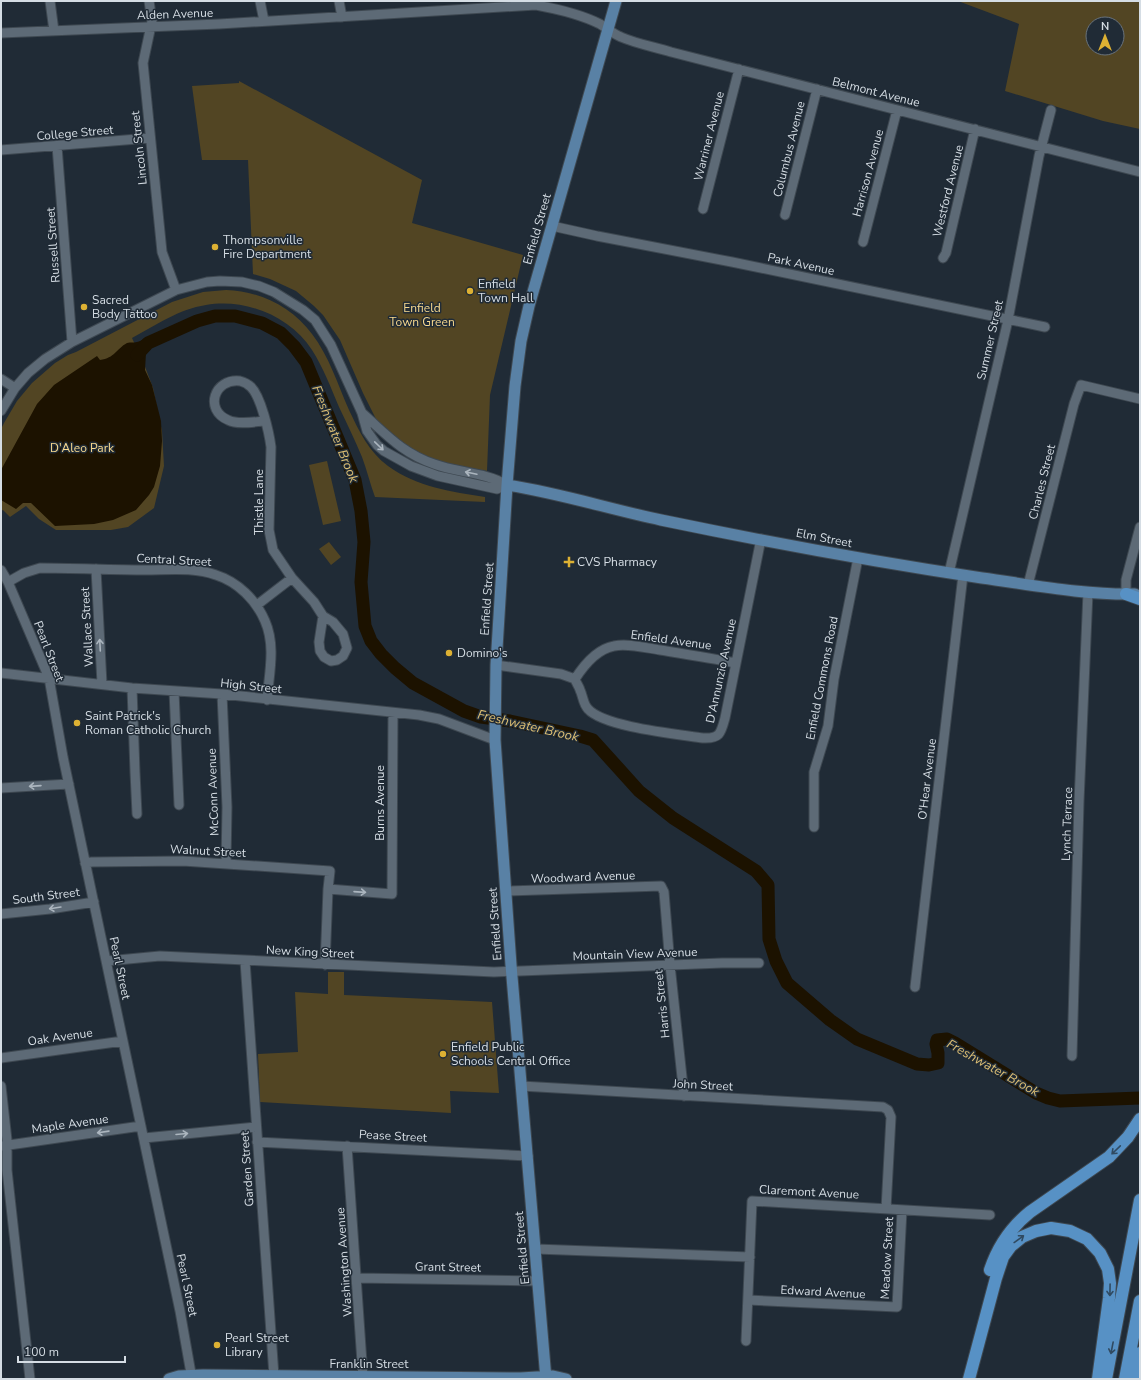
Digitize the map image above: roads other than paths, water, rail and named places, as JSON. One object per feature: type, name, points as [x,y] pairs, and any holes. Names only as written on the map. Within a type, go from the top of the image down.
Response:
[{"type":"highway","points":[[1126,594],[1140,599]]},
{"type":"highway","points":[[961,1379],[990,1271],[1002,1241],[1012,1228],[1030,1212],[1109,1157],[1126,1141],[1140,1120]]},
{"type":"highway","points":[[1106,1379],[1140,1200]]},
{"type":"highway","points":[[969,1379],[996,1278],[1004,1257],[1012,1246],[1022,1237],[1036,1231],[1051,1228],[1074,1232],[1087,1239],[1100,1253],[1108,1269],[1110,1283],[1109,1298],[1098,1379]]},
{"type":"highway","points":[[1125,1379],[1140,1301]]},
{"type":"highway","points":[[1133,1379],[1140,1353]]},
{"type":"main road","name":"Enfield Street","points":[[546,1377],[521,1086],[495,740],[496,666],[507,485],[514,399],[521,341],[529,306],[616,1]]},
{"type":"main road","name":"Elm Street","points":[[507,485],[530,489],[660,520],[858,558],[1028,585],[1088,592],[1140,594]]},
{"type":"main road","name":"Franklin Street","points":[[169,1379],[179,1376],[521,1378],[557,1376],[566,1379]]},
{"type":"street","points":[[50,1],[54,31]]},
{"type":"street","name":"Lincoln Street","points":[[149,1],[152,21],[143,62],[150,138],[162,252],[176,290]]},
{"type":"street","points":[[260,1],[264,21]]},
{"type":"street","points":[[339,1],[342,17]]},
{"type":"street","name":"Alden Avenue","points":[[1,33],[342,17],[536,5],[551,7],[574,14],[597,23],[608,30]]},
{"type":"street","name":"Belmont Avenue","points":[[608,30],[623,38],[739,69],[1140,172]]},
{"type":"street","name":"Warriner Avenue","points":[[703,209],[739,69]]},
{"type":"street","name":"Columbus Avenue","points":[[785,215],[817,89]]},
{"type":"street","name":"Harrison Avenue","points":[[863,242],[897,110]]},
{"type":"street","name":"Summer Street","points":[[949,573],[1008,320],[1042,147],[1051,110]]},
{"type":"street","name":"Westford Avenue","points":[[943,258],[946,253],[975,129]]},
{"type":"street","name":"College Street","points":[[1,150],[150,138]]},
{"type":"street","name":"Russell Street","points":[[57,146],[72,342]]},
{"type":"street","name":"Park Avenue","points":[[552,226],[763,268],[1045,327]]},
{"type":"street","points":[[1,410],[15,388],[28,373],[45,358],[72,342],[176,290],[207,282],[233,281],[260,286],[289,300],[315,320],[331,345],[362,413],[365,427],[377,445],[392,456],[438,476],[497,489],[507,485]]},
{"type":"street","points":[[1,379],[15,388]]},
{"type":"street","name":"Thistle Lane","points":[[264,421],[243,422],[226,420],[219,414],[215,407],[214,398],[218,389],[226,382],[230,381],[247,383],[253,390],[261,407],[271,448],[269,530],[273,550],[292,578],[314,602],[324,616],[338,628],[346,639],[346,651],[343,656],[337,660],[331,661],[324,657],[320,651],[319,642],[324,616]]},
{"type":"street","name":"Charles Street","points":[[1028,585],[1074,404],[1081,386],[1140,400]]},
{"type":"street","points":[[362,413],[400,447],[415,456],[434,464],[499,480],[507,485]]},
{"type":"street","points":[[1126,594],[1126,580],[1140,527]]},
{"type":"street","name":"D'Annunzio Avenue","points":[[574,679],[581,691],[583,701],[588,709],[605,720],[631,726],[710,739],[716,737],[722,729],[761,539]]},
{"type":"street","name":"Enfield Commons Road","points":[[814,827],[814,772],[828,726],[834,679],[858,558]]},
{"type":"street","name":"Central Street","points":[[8,582],[24,573],[40,568],[96,570],[184,570],[215,574],[239,587],[257,605],[266,622],[271,658],[267,700]]},
{"type":"street","name":"Pearl Street","points":[[1,570],[8,582],[49,678],[62,753],[183,1325],[192,1377]]},
{"type":"street","name":"Wallace Street","points":[[96,570],[102,684]]},
{"type":"street","name":"O'Hear Avenue","points":[[915,987],[963,575]]},
{"type":"street","points":[[257,605],[292,578]]},
{"type":"street","name":"Lynch Terrace","points":[[1072,1056],[1079,802],[1088,592]]},
{"type":"street","name":"Enfield Avenue","points":[[574,679],[600,651],[614,646],[626,645],[736,663]]},
{"type":"street","points":[[496,666],[561,674],[574,679]]},
{"type":"street","name":"High Street","points":[[1,673],[132,688],[222,694],[439,719],[495,740]]},
{"type":"street","points":[[132,688],[137,814]]},
{"type":"street","points":[[174,691],[179,805]]},
{"type":"street","name":"McConn Avenue","points":[[222,694],[227,807],[226,864]]},
{"type":"street","name":"Burns Avenue","points":[[328,889],[392,894],[393,713]]},
{"type":"street","points":[[1,788],[69,784]]},
{"type":"street","name":"Walnut Street","points":[[85,863],[161,861],[330,871],[328,889]]},
{"type":"street","name":"Woodward Avenue","points":[[506,891],[661,886]]},
{"type":"street","name":"Harris Street","points":[[661,886],[664,892],[684,1096]]},
{"type":"street","points":[[325,965],[328,889]]},
{"type":"street","name":"South Street","points":[[1,914],[50,909],[94,902]]},
{"type":"street","name":"New King Street","points":[[107,961],[160,956],[325,965],[494,972],[512,971]]},
{"type":"street","name":"Garden Street","points":[[245,961],[274,1376]]},
{"type":"street","name":"Mountain View Avenue","points":[[512,971],[759,963]]},
{"type":"street","name":"Oak Avenue","points":[[1,1058],[123,1041]]},
{"type":"street","points":[[1,1086],[4,1145],[30,1379]]},
{"type":"street","name":"John Street","points":[[521,1086],[883,1107]]},
{"type":"street","name":"Meadow Street","points":[[883,1107],[888,1110],[892,1117],[886,1208]]},
{"type":"street","name":"Maple Avenue","points":[[4,1145],[141,1126]]},
{"type":"street","points":[[144,1138],[256,1127]]},
{"type":"street","name":"Pease Street","points":[[257,1142],[528,1156]]},
{"type":"street","name":"Washington Avenue","points":[[347,1146],[363,1377]]},
{"type":"street","name":"Claremont Avenue","points":[[750,1257],[752,1201],[990,1215]]},
{"type":"street","name":"Meadow Street","points":[[896,1307],[902,1210]]},
{"type":"street","points":[[536,1249],[750,1257],[746,1341]]},
{"type":"street","name":"Grant Street","points":[[357,1278],[538,1281]]},
{"type":"street","name":"Edward Avenue","points":[[748,1300],[896,1307]]},
{"type":"waterway","name":"Freshwater Brook","points":[[137,355],[148,343],[197,321],[215,316],[235,316],[262,323],[281,333],[294,346],[306,362],[355,480],[361,511],[364,542],[361,582],[365,626],[371,641],[381,654],[413,683],[464,711],[481,717],[510,721],[593,740],[639,791],[673,818],[756,871],[768,885],[769,939],[776,961],[787,983],[830,1020],[857,1039],[917,1064],[929,1065],[938,1063],[937,1040],[947,1039],[1036,1093],[1048,1098],[1060,1101],[1140,1098]]},
{"type":"place","name":"Thompsonville Fire Department","points":[[215,247]]},
{"type":"place","name":"Enfield Town Hall","points":[[470,291]]},
{"type":"place","name":"Sacred Body Tattoo","points":[[84,307]]},
{"type":"place","name":"CVS Pharmacy","points":[[569,562]]},
{"type":"place","name":"Domino's","points":[[449,653]]},
{"type":"place","name":"Saint Patrick's Roman Catholic Church","points":[[77,723]]},
{"type":"place","name":"Enfield Public Schools Central Office","points":[[443,1054]]},
{"type":"place","name":"Pearl Street Library","points":[[217,1345]]},
{"type":"park label","name":"Enfield Town Green","points":[[422,315]]},
{"type":"park label","name":"D'Aleo Park","points":[[82,448]]}]
